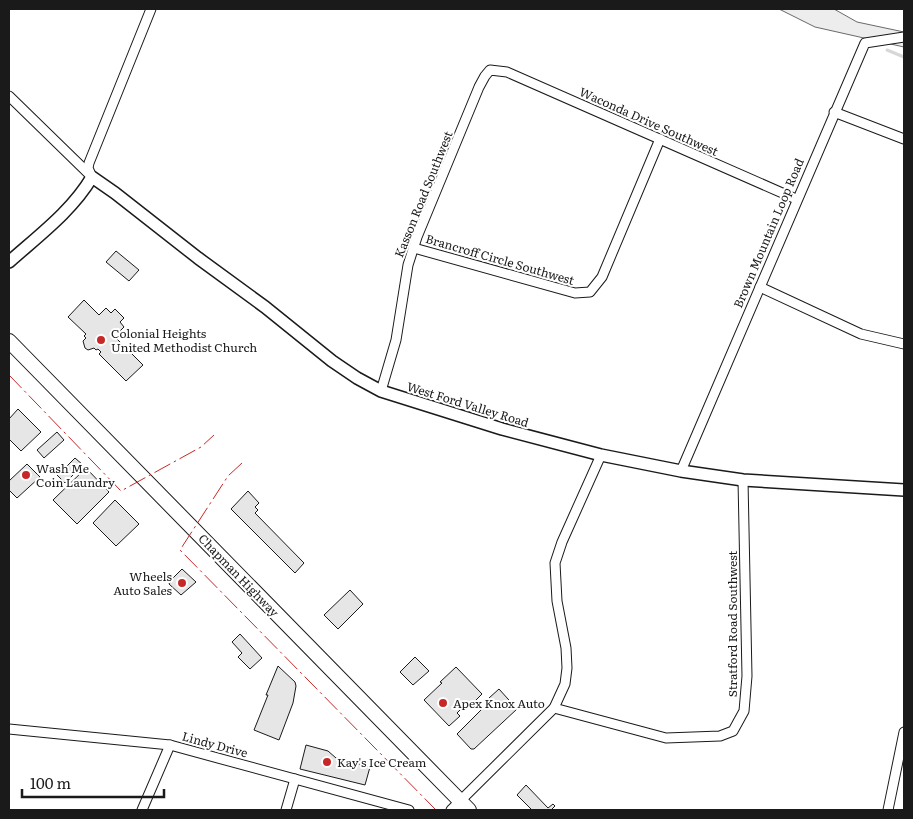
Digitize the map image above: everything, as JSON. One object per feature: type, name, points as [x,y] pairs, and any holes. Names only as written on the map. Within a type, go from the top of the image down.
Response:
[{"type":"highway","name":"Chapman Highway","points":[[9,341],[460,807]]},
{"type":"street","points":[[92,177],[88,168],[89,163],[151,9]]},
{"type":"street","name":"Brown Mountain Loop Road","points":[[681,471],[865,42],[904,37]]},
{"type":"street","name":"Waconda Drive Southwest","points":[[490,70],[507,72],[796,200]]},
{"type":"street","name":"Kasson Road Southwest","points":[[381,391],[396,340],[408,265],[417,237],[479,88],[490,70]]},
{"type":"street","points":[[9,96],[92,177]]},
{"type":"street","points":[[834,112],[904,138]]},
{"type":"street","name":"Brancroff Circle Southwest","points":[[414,248],[575,293],[590,292],[602,277],[660,139]]},
{"type":"street","points":[[9,262],[73,203],[83,192],[92,177]]},
{"type":"street","name":"West Ford Valley Road","points":[[92,177],[265,307],[332,361],[381,391],[485,424],[601,455],[681,471],[743,480],[904,490]]},
{"type":"street","points":[[760,287],[861,334],[904,344]]},
{"type":"street","points":[[460,807],[554,708],[565,684],[567,668],[566,648],[557,601],[555,563],[562,542],[601,455]]},
{"type":"street","name":"Stratford Road Southwest","points":[[554,708],[666,738],[720,736],[732,731],[744,711],[747,676],[743,480]]},
{"type":"street","name":"Lindy Drive","points":[[9,729],[170,745],[409,810]]},
{"type":"street","points":[[888,810],[904,732]]},
{"type":"street","points":[[142,810],[170,745]]},
{"type":"street","points":[[286,810],[295,779]]},
{"type":"shaded area","points":[[779,9],[834,9],[857,22],[904,32],[904,47],[815,27]]},
{"type":"building","points":[[116,251],[139,270],[129,281],[106,262]]},
{"type":"building","name":"Colonial Heights United Methodist Church","points":[[84,300],[99,315],[106,308],[111,313],[115,309],[124,318],[120,322],[124,327],[118,333],[116,331],[112,334],[143,365],[126,381],[99,354],[101,352],[98,349],[88,350],[85,348],[83,341],[86,338],[84,336],[86,334],[68,317]]},
{"type":"building","points":[[18,409],[41,432],[21,451],[9,439],[9,419]]},
{"type":"building","points":[[57,432],[64,440],[44,458],[37,450]]},
{"type":"building","points":[[75,458],[83,465],[65,483],[56,474]]},
{"type":"building","points":[[27,464],[40,477],[17,498],[9,490],[9,481]]},
{"type":"building","points":[[86,468],[109,492],[77,524],[53,500]]},
{"type":"building","points":[[248,491],[259,503],[255,507],[258,510],[255,513],[304,563],[295,573],[231,509]]},
{"type":"building","points":[[115,500],[139,524],[116,546],[93,523]]},
{"type":"building","name":"Wheels Auto Sales","points":[[182,569],[196,582],[181,595],[169,584]]},
{"type":"building","points":[[350,590],[363,604],[338,629],[324,615]]},
{"type":"building","points":[[240,634],[262,658],[250,669],[238,657],[242,653],[232,642]]},
{"type":"building","points":[[415,657],[429,671],[413,685],[400,672]]},
{"type":"building","points":[[278,666],[295,682],[296,686],[293,703],[279,740],[254,730]]},
{"type":"building","points":[[456,667],[482,694],[469,707],[466,704],[457,713],[460,716],[449,726],[424,700]]},
{"type":"building","points":[[499,689],[517,709],[474,749],[471,749],[457,734],[491,700],[489,698]]},
{"type":"building","name":"Kay's Ice Cream","points":[[306,745],[328,751],[336,758],[370,767],[365,785],[300,769]]},
{"type":"building","points":[[526,785],[548,808],[553,804],[555,806],[551,810],[532,810],[517,795]]},
{"type":"waterway","points":[[887,50],[904,57]]},
{"type":"power","points":[[9,375],[121,491],[201,447],[214,435]]},
{"type":"power","points":[[242,463],[228,476],[180,550],[436,810]]},
{"type":"place","name":"Colonial Heights United Methodist Church","points":[[101,340]]},
{"type":"place","name":"Wash Me Coin Laundry","points":[[26,475]]},
{"type":"place","name":"Wheels Auto Sales","points":[[182,583]]},
{"type":"place","name":"Apex Knox Auto","points":[[443,703]]},
{"type":"place","name":"Kay's Ice Cream","points":[[327,762]]}]
